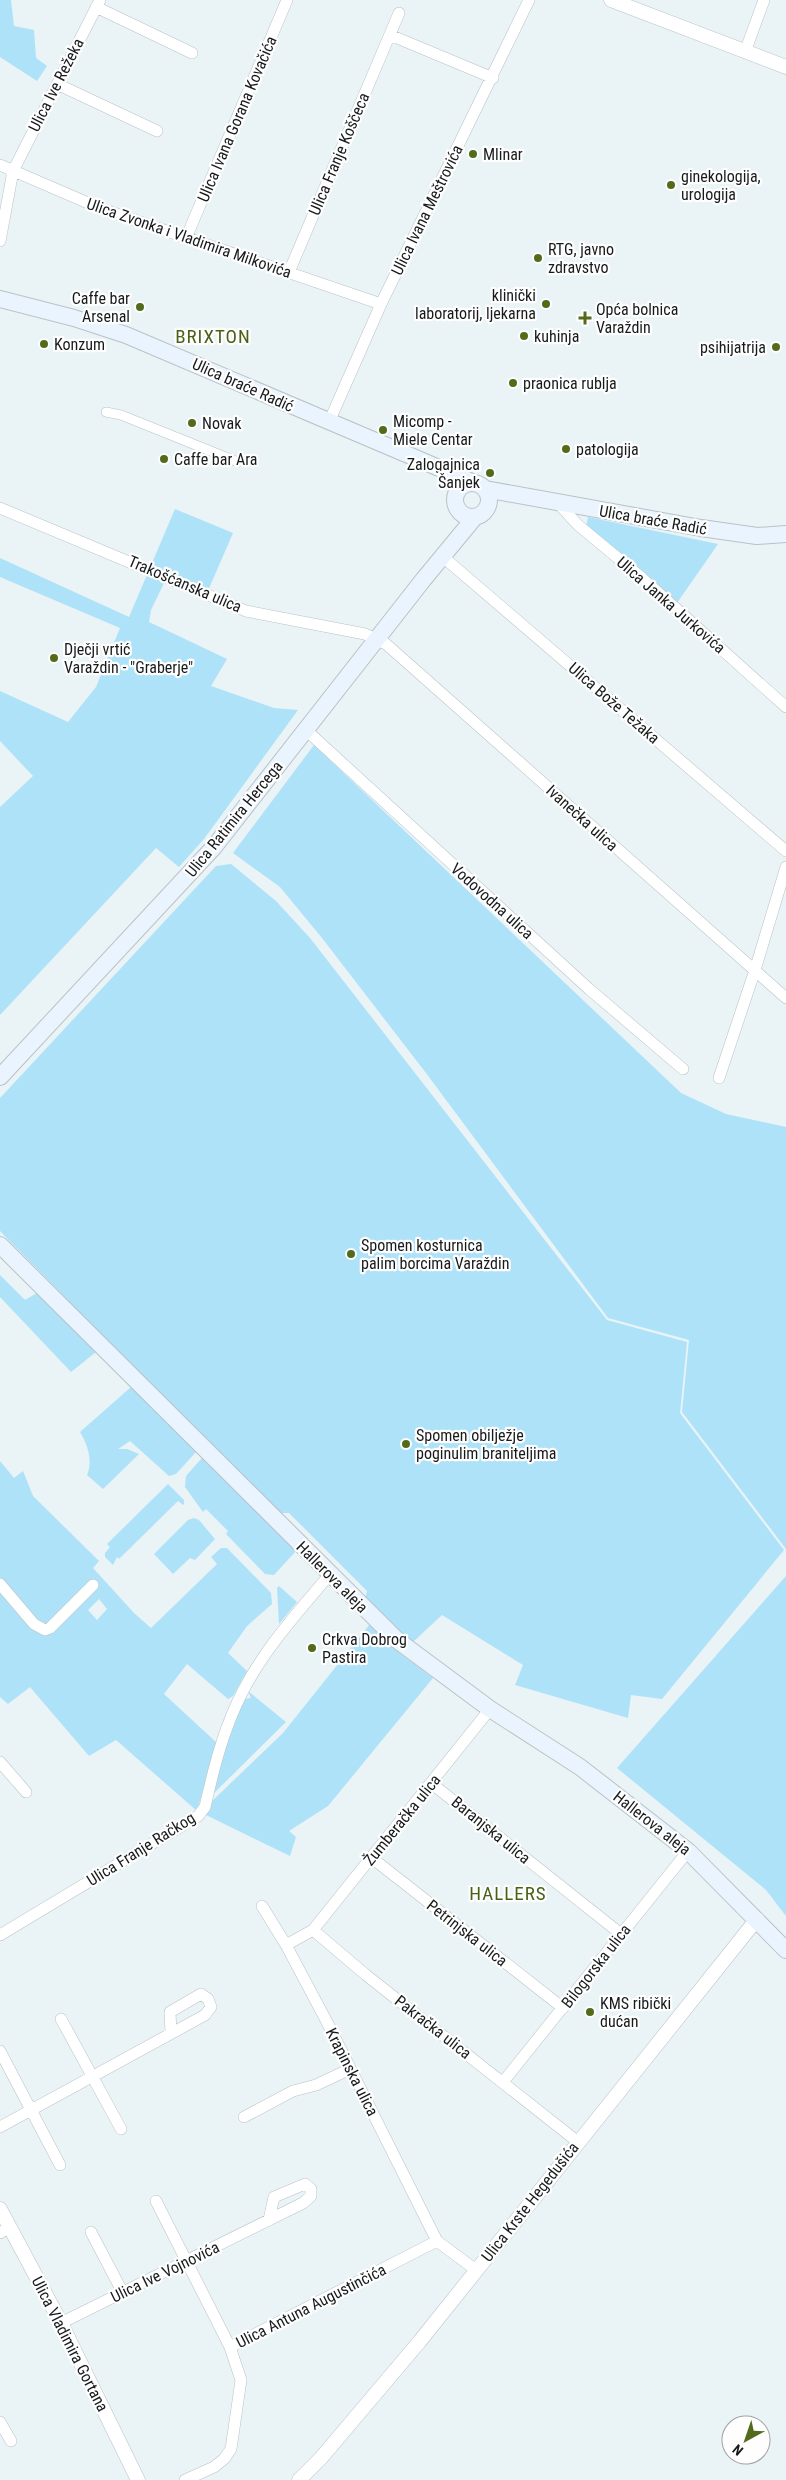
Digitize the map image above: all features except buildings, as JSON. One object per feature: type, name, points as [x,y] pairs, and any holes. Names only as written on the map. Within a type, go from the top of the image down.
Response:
[{"type":"main road","name":"Ulica braće Radić","points":[[0,299],[74,318],[126,335],[478,486],[521,497],[734,533],[756,536],[786,534]]},
{"type":"main road","name":"Ulica braće Radić","points":[[425,464],[452,489],[455,503]]},
{"type":"main road","points":[[466,483],[478,486],[489,498],[481,513],[466,516],[455,503],[458,490],[466,483]]},
{"type":"main road","name":"Ulica braće Radić","points":[[481,513],[496,504],[521,497]]},
{"type":"main road","name":"Ulica Ratimira Hercega","points":[[446,551],[457,517],[455,503]]},
{"type":"main road","name":"Ulica Ratimira Hercega","points":[[0,1077],[202,860],[446,551],[481,513]]},
{"type":"main road","name":"Hallerova aleja","points":[[0,1245],[397,1640],[490,1709],[580,1767],[688,1851],[786,1950]]},
{"type":"street","name":"Ulica Ivana Gorana Kovačića","points":[[186,238],[287,0]]},
{"type":"street","name":"Ulica Ivana Meštrovića","points":[[329,422],[381,304],[530,0]]},
{"type":"street","points":[[611,0],[786,67]]},
{"type":"street","points":[[745,52],[764,0]]},
{"type":"street","points":[[98,4],[192,53]]},
{"type":"street","name":"Ulica Ive Režeka","points":[[0,241],[13,171],[98,4]]},
{"type":"street","name":"Ulica Franje Koščeca","points":[[289,272],[399,13]]},
{"type":"street","points":[[390,35],[493,78]]},
{"type":"street","points":[[57,84],[157,131]]},
{"type":"street","name":"Ulica Zvonka i Vladimira Milkovića","points":[[0,165],[102,209],[381,304]]},
{"type":"street","points":[[106,412],[121,415],[238,462]]},
{"type":"street","name":"Ulica Janka Jurkovića","points":[[557,502],[578,525],[642,578],[786,707]]},
{"type":"street","name":"Trakošćanska ulica","points":[[0,508],[246,611],[365,634],[377,639]]},
{"type":"street","name":"Ulica Bože Težaka","points":[[446,551],[786,851]]},
{"type":"street","name":"Ivanečka ulica","points":[[377,639],[459,707],[786,998]]},
{"type":"street","name":"Vodovodna ulica","points":[[306,730],[588,989],[683,1069]]},
{"type":"street","points":[[719,1078],[780,902],[786,867]]},
{"type":"street","name":"Ulica Franje Račkog","points":[[0,1935],[198,1816],[204,1807],[228,1724],[243,1691],[272,1646],[330,1574]]},
{"type":"street","points":[[0,1584],[34,1624],[45,1630],[50,1628],[93,1585]]},
{"type":"street","name":"Žumberačka ulica","points":[[313,1930],[490,1709]]},
{"type":"street","points":[[0,1762],[26,1792]]},
{"type":"street","name":"Baranjska ulica","points":[[431,1783],[621,1934]]},
{"type":"street","name":"Bilogorska ulica","points":[[503,2082],[688,1851]]},
{"type":"street","name":"Petrinjska ulica","points":[[372,1858],[563,2008]]},
{"type":"street","name":"Krapinska ulica","points":[[262,1906],[286,1945],[437,2242]]},
{"type":"street","name":"Ulica Krste Hegedušića","points":[[299,2480],[362,2411],[757,1919]]},
{"type":"street","points":[[286,1945],[313,1930]]},
{"type":"street","name":"Pakračka ulica","points":[[313,1930],[578,2142]]},
{"type":"street","points":[[61,2019],[121,2129]]},
{"type":"street","points":[[0,2127],[171,2033]]},
{"type":"street","points":[[0,2051],[60,2165]]},
{"type":"street","points":[[244,2117],[293,2092],[316,2085],[350,2069]]},
{"type":"street","points":[[156,2201],[230,2347]]},
{"type":"street","name":"Ulica Vladimira Gortana","points":[[0,2209],[5,2230],[61,2323],[138,2480]]},
{"type":"street","name":"Ulica Ive Vojnovića","points":[[61,2323],[269,2220]]},
{"type":"street","points":[[91,2232],[123,2293]]},
{"type":"street","points":[[437,2242],[476,2270]]},
{"type":"street","name":"Ulica Antuna Augustinčića","points":[[186,2480],[214,2467],[224,2459],[231,2449],[241,2380],[230,2347],[437,2242]]},
{"type":"street","points":[[0,2422],[10,2441]]},
{"type":"shaded area","points":[[0,0],[11,0],[14,26],[34,30],[36,58],[47,66],[37,81],[0,57]]},
{"type":"shaded area","points":[[175,509],[233,533],[207,593],[167,577],[151,610],[149,622],[227,659],[211,686],[274,708],[298,710],[204,839],[179,867],[156,848],[0,1015],[0,807],[33,776],[0,741],[0,691],[68,722],[96,687],[120,628],[0,577],[0,558],[129,617]]},
{"type":"shaded area","points":[[588,517],[718,544],[677,603],[586,527]]},
{"type":"shaded area","points":[[314,745],[681,1093],[726,1114],[786,1127],[786,1549],[682,1412],[689,1340],[608,1318],[426,1073],[322,938],[280,887],[233,853]]},
{"type":"shaded area","points":[[231,864],[276,901],[310,938],[607,1320],[687,1342],[680,1413],[784,1550],[662,1699],[631,1695],[628,1718],[515,1685],[523,1665],[442,1615],[412,1643],[365,1598],[367,1591],[289,1513],[280,1513],[206,1441],[0,1231],[0,1098],[216,866]]},
{"type":"shaded area","points":[[0,1275],[25,1300],[37,1293],[96,1352],[71,1372],[0,1297]]},
{"type":"shaded area","points":[[131,1387],[196,1452],[176,1474],[169,1476],[130,1441],[118,1449],[127,1449],[139,1454],[103,1489],[87,1475],[90,1464],[89,1453],[80,1432]]},
{"type":"shaded area","points":[[202,1458],[296,1551],[274,1575],[265,1574],[226,1534],[228,1531],[206,1509],[203,1512],[185,1487],[186,1476]]},
{"type":"shaded area","points":[[0,1461],[14,1478],[23,1471],[33,1496],[99,1561],[93,1568],[134,1613],[151,1628],[217,1564],[211,1557],[221,1548],[227,1548],[271,1593],[272,1604],[247,1626],[228,1653],[247,1671],[233,1696],[228,1699],[187,1664],[164,1694],[217,1743],[197,1811],[116,1740],[89,1756],[30,1687],[8,1704],[0,1697]],"holes":[[[99,1599],[107,1609],[97,1620],[88,1610]]]},
{"type":"shaded area","points":[[168,1484],[184,1500],[184,1504],[178,1501],[119,1559],[117,1557],[113,1565],[105,1557],[105,1553],[110,1547],[107,1544]]},
{"type":"shaded area","points":[[194,1518],[199,1520],[215,1539],[195,1560],[190,1558],[173,1574],[154,1554],[188,1520]]},
{"type":"shaded area","points":[[786,1576],[786,1916],[766,1890],[617,1768]]},
{"type":"shaded area","points":[[279,1586],[297,1602],[279,1624],[277,1588]]},
{"type":"shaded area","points":[[370,1624],[402,1655],[433,1678],[328,1806],[289,1831],[296,1837],[290,1856],[204,1814],[209,1804],[283,1733]]},
{"type":"shaded area","points":[[248,1691],[286,1722],[211,1796],[225,1749],[244,1699],[251,1698]]},
{"type":"place","name":"Mlinar","points":[[473,154]]},
{"type":"place","name":"ginekologija, urologija","points":[[671,185]]},
{"type":"place","name":"RTG, javno zdravstvo","points":[[538,258]]},
{"type":"place","name":"klinički laboratorij, ljekarna","points":[[546,304]]},
{"type":"place","name":"Caffe bar Arsenal","points":[[140,307]]},
{"type":"place","name":"Opća bolnica Varaždin","points":[[585,318]]},
{"type":"place","name":"kuhinja","points":[[524,336]]},
{"type":"place","name":"Konzum","points":[[44,344]]},
{"type":"place","name":"psihijatrija","points":[[776,347]]},
{"type":"place","name":"praonica rublja","points":[[513,383]]},
{"type":"place","name":"Novak","points":[[192,423]]},
{"type":"place","name":"Micomp - Miele Centar","points":[[383,430]]},
{"type":"place","name":"patologija","points":[[566,449]]},
{"type":"place","name":"Caffe bar Ara","points":[[164,459]]},
{"type":"place","name":"Zalogajnica Šanjek","points":[[490,473]]},
{"type":"place","name":"Dječji vrtić Varaždin - \"Graberje\"","points":[[54,658]]},
{"type":"place","name":"Spomen kosturnica palim borcima Varaždin","points":[[351,1254]]},
{"type":"place","name":"Spomen obilježje poginulim braniteljima","points":[[406,1444]]},
{"type":"place","name":"Crkva Dobrog Pastira","points":[[312,1648]]},
{"type":"place","name":"KMS ribički dućan","points":[[590,2012]]},
{"type":"district","name":"BRIXTON","points":[[213,336]]},
{"type":"district","name":"HALLERS","points":[[508,1893]]}]
